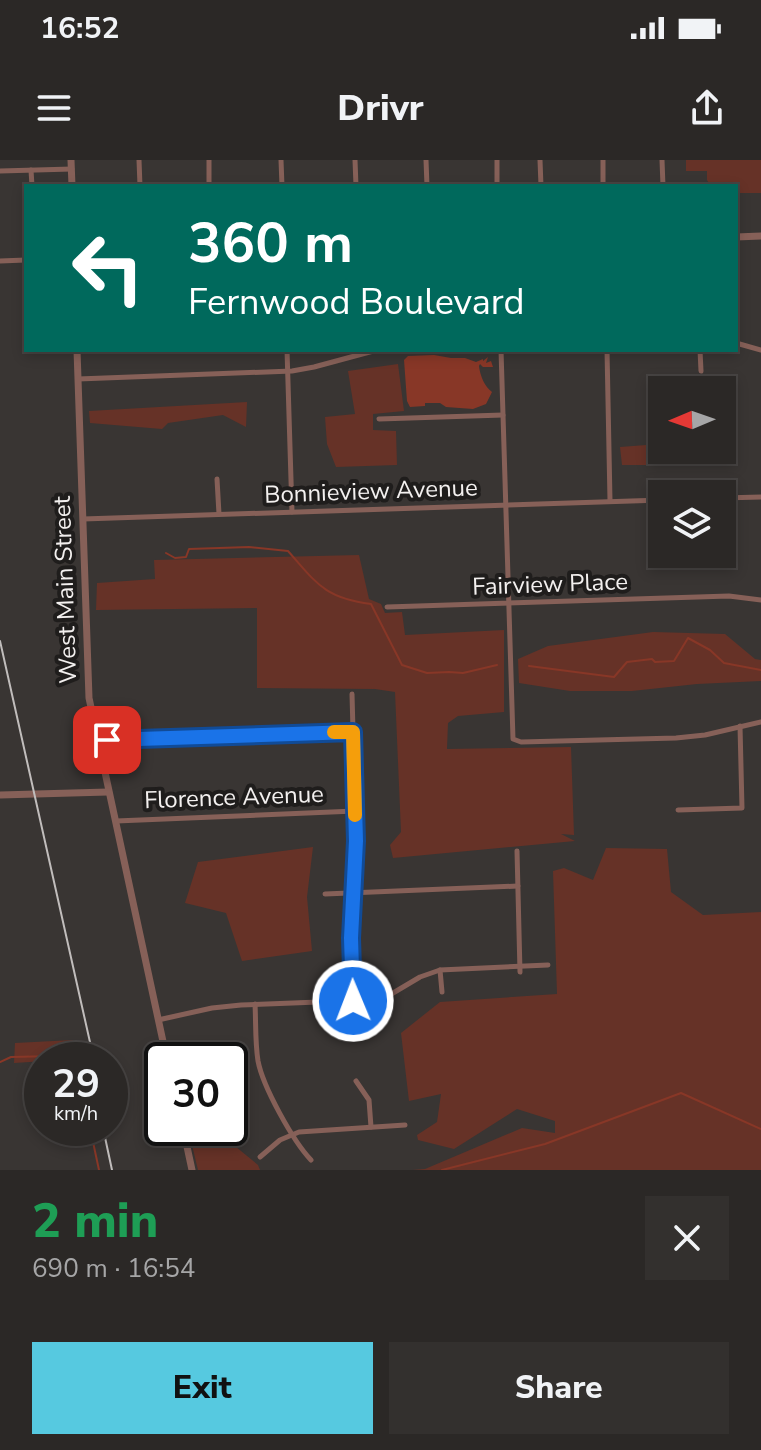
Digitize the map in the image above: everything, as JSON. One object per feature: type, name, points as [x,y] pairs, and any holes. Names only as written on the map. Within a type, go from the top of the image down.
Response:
[{"type":"street","points":[[139,160],[140,184]]},
{"type":"street","points":[[209,160],[209,184]]},
{"type":"street","points":[[281,160],[282,184]]},
{"type":"street","points":[[355,160],[356,184]]},
{"type":"street","points":[[426,160],[427,184]]},
{"type":"street","points":[[497,160],[497,184]]},
{"type":"street","points":[[540,160],[541,184]]},
{"type":"street","points":[[603,160],[603,184]]},
{"type":"street","points":[[662,160],[663,184]]},
{"type":"street","points":[[0,171],[71,165]]},
{"type":"street","points":[[31,170],[32,184]]},
{"type":"street","points":[[738,237],[761,236]]},
{"type":"street","points":[[0,261],[24,260]]},
{"type":"street","points":[[738,344],[761,350]]},
{"type":"street","name":"West Main Street","points":[[77,352],[88,688],[97,743],[163,1042]]},
{"type":"street","points":[[287,352],[292,512]]},
{"type":"street","points":[[78,379],[287,371],[314,367],[361,352]]},
{"type":"street","points":[[501,352],[514,740],[676,738],[705,735],[761,722]]},
{"type":"street","points":[[607,352],[610,501]]},
{"type":"street","points":[[700,352],[701,371]]},
{"type":"street","points":[[379,419],[503,415]]},
{"type":"street","points":[[217,479],[219,515]]},
{"type":"street","points":[[736,498],[761,497]]},
{"type":"street","name":"Bonnieview Avenue","points":[[82,520],[648,500]]},
{"type":"street","name":"Fairview Place","points":[[387,607],[729,596],[761,600]]},
{"type":"street","points":[[352,694],[355,811],[351,938],[353,1001]]},
{"type":"street","points":[[678,810],[742,808],[740,726]]},
{"type":"street","points":[[97,743],[107,740],[353,732]]},
{"type":"street","points":[[0,795],[108,792]]},
{"type":"street","name":"Florence Avenue","points":[[115,821],[355,811]]},
{"type":"street","points":[[517,851],[520,969]]},
{"type":"street","points":[[325,894],[518,886]]},
{"type":"street","points":[[158,1020],[212,1008],[370,1000],[385,997],[420,977],[440,970],[520,969],[548,965]]},
{"type":"street","points":[[440,970],[442,992]]},
{"type":"street","points":[[255,1004],[260,1070],[292,1134],[311,1160]]},
{"type":"street","points":[[356,1081],[369,1100],[371,1127]]},
{"type":"street","points":[[260,1157],[280,1140],[308,1130],[405,1125]]},
{"type":"street","points":[[187,1146],[192,1170]]},
{"type":"shaded area","points":[[686,160],[761,160],[761,193],[738,193],[738,184],[710,184],[707,171],[686,171]]},
{"type":"shaded area","points":[[434,355],[476,362],[488,357],[486,363],[491,361],[493,367],[479,366],[483,381],[492,392],[486,404],[473,409],[446,407],[440,403],[410,407],[404,360],[408,356]]},
{"type":"shaded area","points":[[398,364],[404,411],[373,414],[373,430],[396,431],[397,465],[336,467],[327,444],[325,417],[355,414],[348,371]]},
{"type":"shaded area","points":[[247,402],[246,427],[223,415],[168,423],[162,429],[90,423],[89,411]]},
{"type":"shaded area","points":[[648,430],[648,464],[696,465],[622,465],[620,447],[646,445]]},
{"type":"shaded area","points":[[359,555],[369,599],[381,604],[385,613],[402,612],[405,635],[504,630],[504,712],[458,716],[448,723],[447,749],[571,747],[574,835],[561,834],[575,841],[393,858],[390,845],[401,832],[395,692],[375,689],[257,688],[257,608],[96,610],[97,583],[155,579],[154,560]]},
{"type":"shaded area","points":[[653,632],[725,634],[755,659],[761,660],[761,681],[632,691],[570,691],[519,683],[518,659],[548,646]]},
{"type":"shaded area","points":[[313,847],[307,897],[312,951],[242,961],[226,913],[185,903],[198,862]]},
{"type":"shaded area","points":[[606,848],[667,849],[671,892],[703,915],[761,912],[761,1170],[412,1170],[425,1169],[522,1128],[555,1133],[555,1121],[517,1109],[454,1149],[418,1140],[417,1135],[437,1122],[441,1094],[409,1101],[401,1033],[440,1002],[557,994],[553,871],[564,868],[593,880]]},
{"type":"shaded area","points":[[15,1043],[24,1043],[24,1062],[14,1063]]},
{"type":"shaded area","points":[[192,1146],[235,1146],[260,1170],[198,1170]]},
{"type":"waterway","points":[[166,553],[175,558],[186,557],[189,549],[249,547],[288,551],[323,588],[343,598],[371,604],[402,665],[427,673],[463,673],[497,665]]},
{"type":"waterway","points":[[529,666],[614,677],[627,662],[652,659],[655,662],[674,661],[688,638],[710,650],[724,663],[761,670]]},
{"type":"waterway","points":[[0,1062],[11,1057],[24,1057]]},
{"type":"waterway","points":[[442,1170],[545,1144],[681,1093],[761,1129]]},
{"type":"waterway","points":[[94,1146],[99,1170]]},
{"type":"railway","points":[[0,641],[90,1042]]},
{"type":"railway","points":[[107,1146],[112,1170]]},
{"type":"slow traffic","points":[[334,732],[353,732],[355,815]]},
{"type":"route","points":[[107,740],[353,732],[356,841],[351,938],[353,1001]]}]
